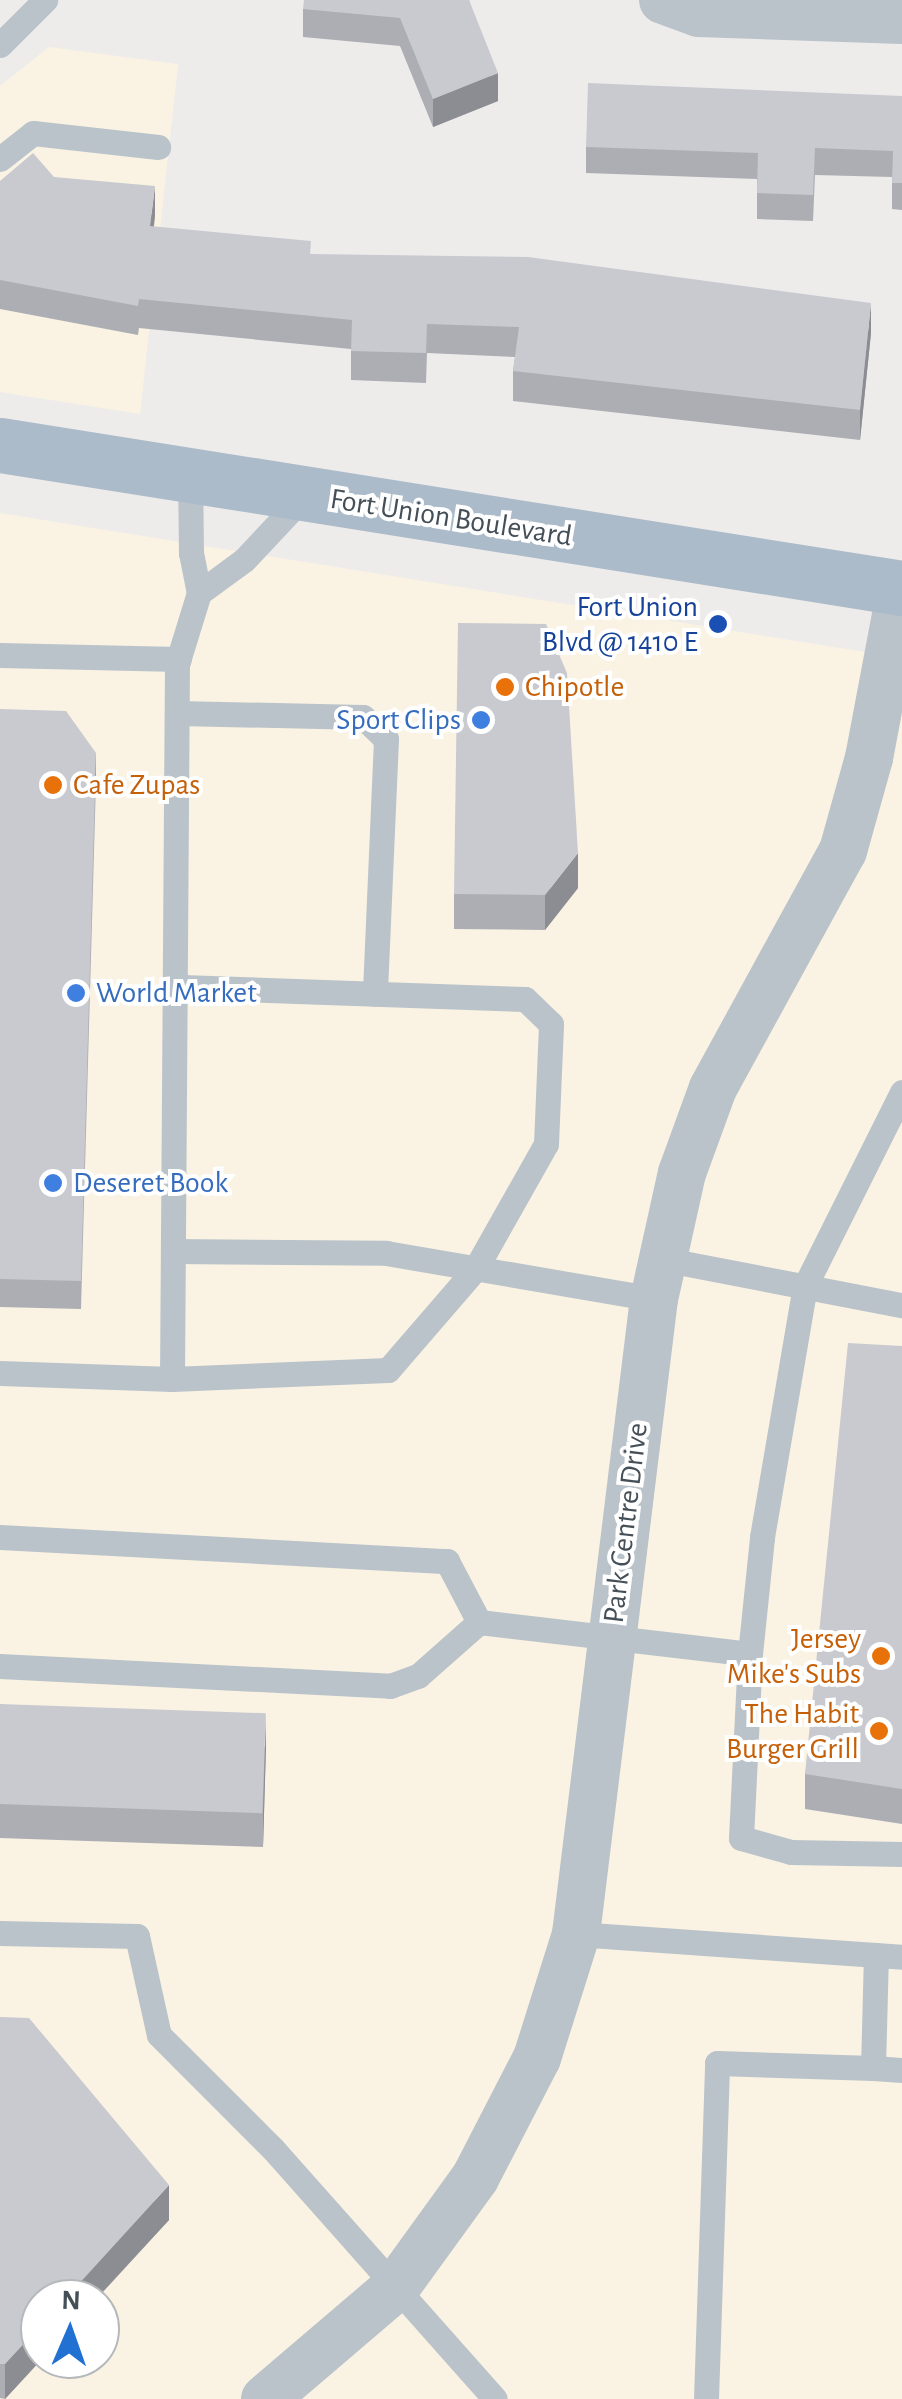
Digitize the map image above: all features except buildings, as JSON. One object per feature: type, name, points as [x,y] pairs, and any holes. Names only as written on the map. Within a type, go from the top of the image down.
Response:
[{"type":"main road","name":"Fort Union Boulevard","points":[[0,445],[902,588]]},
{"type":"street","points":[[663,0],[698,13],[902,20]]},
{"type":"street","name":"Park Centre Drive","points":[[265,2399],[396,2287],[475,2178],[537,2058],[576,1934],[658,1279],[682,1173],[714,1088],[843,851],[870,758],[902,588]]},
{"type":"lane","points":[[0,46],[41,11],[45,0]]},
{"type":"lane","points":[[0,160],[33,133],[158,147]]},
{"type":"lane","points":[[172,1379],[179,659],[199,593],[190,552],[190,476]]},
{"type":"lane","points":[[199,593],[244,560],[305,495]]},
{"type":"lane","points":[[0,655],[179,659]]},
{"type":"lane","points":[[178,712],[363,717],[386,739],[375,994]]},
{"type":"lane","points":[[0,1373],[172,1379],[388,1370],[476,1268],[546,1144],[551,1024],[525,999],[176,986]]},
{"type":"lane","points":[[902,1092],[805,1286],[762,1538],[750,1654],[741,1838],[790,1852],[902,1854]]},
{"type":"lane","points":[[173,1251],[386,1253],[476,1268],[805,1286],[902,1305]]},
{"type":"lane","points":[[0,1537],[447,1560],[479,1622]]},
{"type":"lane","points":[[0,1666],[390,1686],[418,1676],[479,1622],[611,1641],[750,1654]]},
{"type":"lane","points":[[0,1933],[137,1936],[159,2036],[396,2287],[488,2397]]},
{"type":"lane","points":[[576,1934],[889,1956],[874,2068]]},
{"type":"lane","points":[[706,2399],[717,2064],[902,2070]]},
{"type":"shaded area","points":[[49,47],[178,64],[140,414],[0,392],[0,86]]},
{"type":"shaded area","points":[[0,513],[902,658],[902,2399],[0,2399]]},
{"type":"place","name":"Fort Union Blvd @ 1410 E","points":[[718,624]]},
{"type":"place","name":"Chipotle","points":[[505,687]]},
{"type":"place","name":"Sport Clips","points":[[481,720]]},
{"type":"place","name":"Cafe Zupas","points":[[53,785]]},
{"type":"place","name":"World Market","points":[[76,993]]},
{"type":"place","name":"Deseret Book","points":[[53,1183]]},
{"type":"place","name":"Jersey Mike's Subs","points":[[881,1656]]},
{"type":"place","name":"The Habit Burger Grill","points":[[879,1731]]}]
